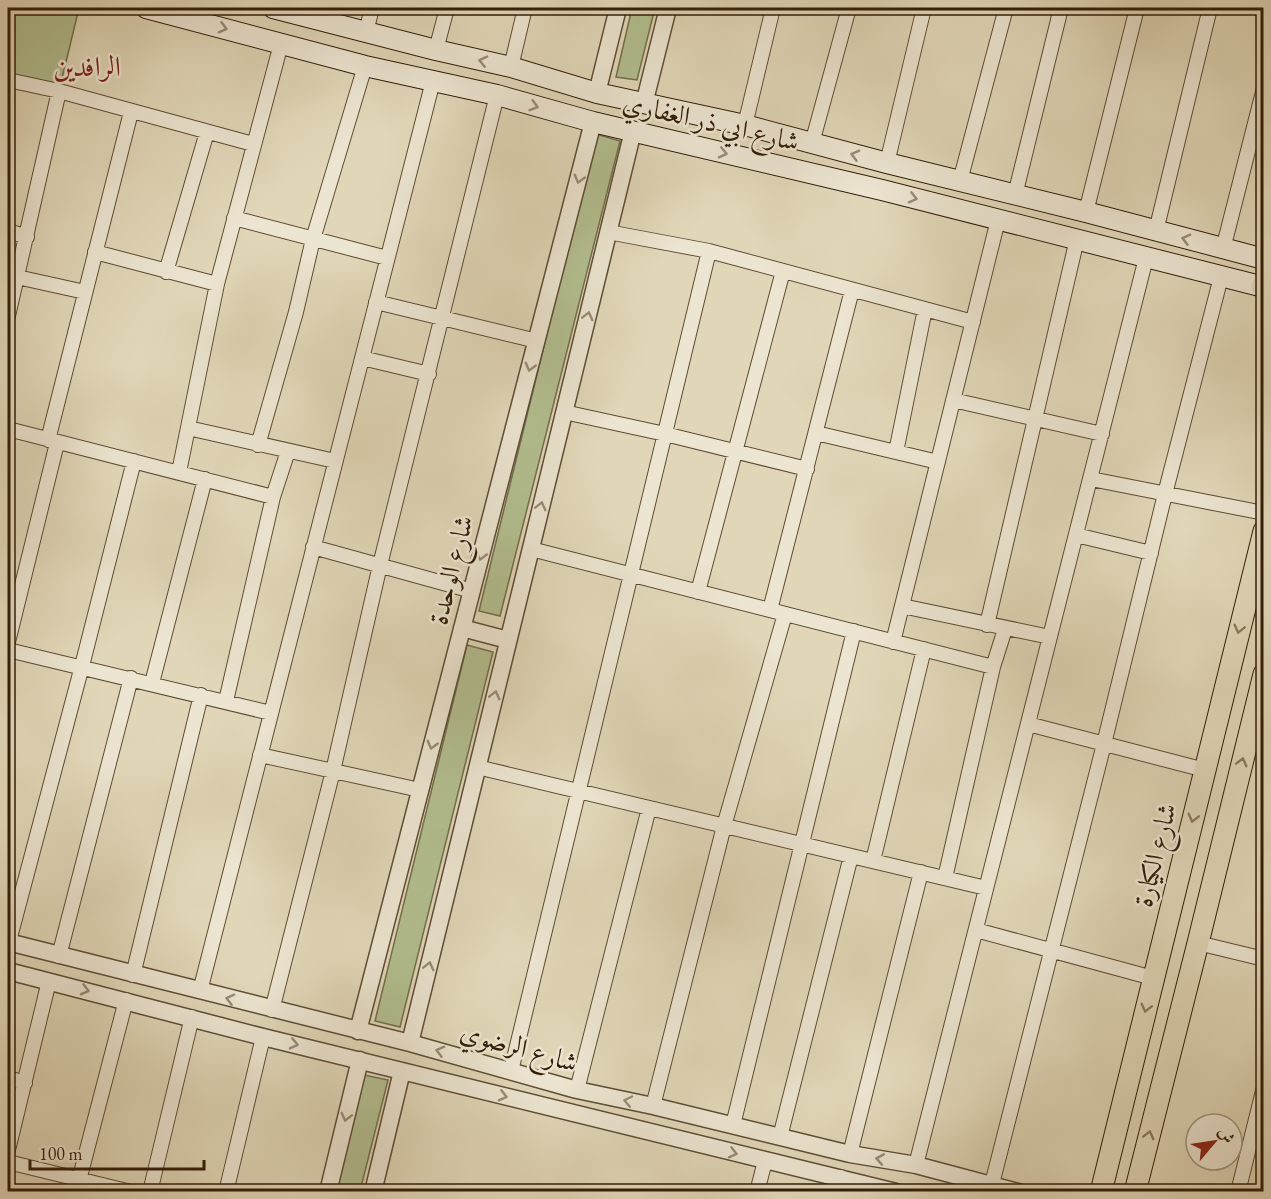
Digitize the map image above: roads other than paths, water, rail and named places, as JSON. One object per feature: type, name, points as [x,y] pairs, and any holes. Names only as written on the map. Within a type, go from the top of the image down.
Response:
[{"type":"main road","name":"شارع ابي ذر الغفاري","points":[[146,8],[365,66],[497,95],[593,122],[882,190],[1263,287]]},
{"type":"main road","name":"شارع ابي ذر الغفاري","points":[[286,9],[366,32],[511,67],[597,93],[745,125],[1263,259]]},
{"type":"main road","points":[[331,57],[339,24]]},
{"type":"main road","points":[[1044,231],[1051,204]]},
{"type":"main road","name":"شارع الكيارة","points":[[1101,1191],[1263,531]]},
{"type":"main road","points":[[1135,1191],[1207,904],[1257,731],[1263,674]]},
{"type":"main road","points":[[1174,893],[1186,905],[1197,907],[1207,904]]},
{"type":"main road","points":[[1167,924],[1176,920],[1186,920],[1194,924],[1200,938]]},
{"type":"street","points":[[366,32],[372,8]]},
{"type":"street","points":[[436,50],[447,8]]},
{"type":"street","points":[[511,67],[525,8]]},
{"type":"street","points":[[597,93],[618,8]]},
{"type":"street","points":[[644,104],[668,8]]},
{"type":"street","points":[[745,125],[773,8]]},
{"type":"street","points":[[812,143],[849,8]]},
{"type":"street","points":[[887,163],[924,8]]},
{"type":"street","points":[[960,181],[1006,8]]},
{"type":"street","points":[[1015,195],[1061,8]]},
{"type":"street","points":[[1086,212],[1137,8]]},
{"type":"street","points":[[1156,231],[1210,8]]},
{"type":"street","points":[[179,472],[217,284],[253,144],[282,44]]},
{"type":"street","points":[[258,445],[296,312],[313,239],[365,66]]},
{"type":"street","points":[[8,80],[59,91],[253,144]]},
{"type":"street","points":[[200,991],[433,81]]},
{"type":"street","points":[[1223,249],[1263,88]]},
{"type":"street","points":[[8,316],[12,276],[27,237],[59,91]]},
{"type":"street","points":[[272,1010],[333,771],[380,565],[497,95]]},
{"type":"street","points":[[8,642],[85,292],[130,112]]},
{"type":"street","name":"شارع الوحدة","points":[[358,1031],[593,122]]},
{"type":"street","points":[[410,1043],[633,131]]},
{"type":"street","points":[[166,272],[207,132]]},
{"type":"street","points":[[234,218],[387,258]]},
{"type":"street","points":[[893,642],[998,220]]},
{"type":"street","points":[[8,231],[27,237]]},
{"type":"street","points":[[608,232],[709,251],[973,322]]},
{"type":"street","points":[[987,625],[1077,239]]},
{"type":"street","points":[[511,1071],[709,251]]},
{"type":"street","points":[[95,252],[217,284]]},
{"type":"street","points":[[916,1165],[1146,258]]},
{"type":"street","points":[[698,592],[783,271]]},
{"type":"street","points":[[12,276],[85,292]]},
{"type":"street","points":[[992,1184],[1221,277]]},
{"type":"street","points":[[770,610],[852,290]]},
{"type":"street","points":[[376,302],[537,341]]},
{"type":"street","points":[[896,452],[925,309]]},
{"type":"street","points":[[362,358],[429,374]]},
{"type":"street","points":[[953,400],[1102,434]]},
{"type":"street","points":[[564,412],[807,469]]},
{"type":"street","points":[[188,428],[335,461]]},
{"type":"street","points":[[8,429],[273,497]]},
{"type":"street","points":[[816,433],[938,462]]},
{"type":"street","points":[[226,701],[273,497],[288,451]]},
{"type":"street","points":[[8,943],[134,461]]},
{"type":"street","points":[[152,683],[205,479]]},
{"type":"street","points":[[1090,479],[1263,513]]},
{"type":"street","points":[[1076,535],[1151,553]]},
{"type":"street","points":[[314,547],[472,591]]},
{"type":"street","points":[[531,549],[993,667]]},
{"type":"street","points":[[902,606],[1050,637]]},
{"type":"street","points":[[653,1106],[724,826],[784,614]]},
{"type":"street","points":[[462,628],[508,640]]},
{"type":"street","points":[[945,878],[993,667],[1005,629]]},
{"type":"street","points":[[733,1125],[854,632]]},
{"type":"street","points":[[8,650],[271,712]]},
{"type":"street","points":[[873,861],[924,650]]},
{"type":"street","points":[[59,956],[131,678]]},
{"type":"street","points":[[133,975],[201,695]]},
{"type":"street","points":[[1028,724],[1205,770]]},
{"type":"street","points":[[260,755],[420,790]]},
{"type":"street","points":[[477,767],[986,888]]},
{"type":"street","points":[[578,1090],[649,808]]},
{"type":"street","points":[[780,1137],[851,856]]},
{"type":"street","points":[[850,1154],[921,872]]},
{"type":"street","points":[[976,930],[1153,978]]},
{"type":"street","points":[[1200,938],[1263,959]]},
{"type":"street","name":"شارع الرضوي","points":[[8,943],[410,1043],[578,1090],[850,1154],[916,1165],[1018,1191]]},
{"type":"street","name":"شارع الرضوي","points":[[8,971],[263,1037],[765,1161],[839,1184],[896,1191]]},
{"type":"street","points":[[8,1150],[49,981]]},
{"type":"street","points":[[77,1185],[126,1000]]},
{"type":"street","points":[[150,1191],[192,1017]]},
{"type":"street","points":[[226,1191],[263,1037]]},
{"type":"street","points":[[328,1191],[360,1060]]},
{"type":"street","points":[[373,1191],[402,1071]]},
{"type":"street","points":[[8,1078],[25,1083]]},
{"type":"street","points":[[1238,1191],[1263,1087]]},
{"type":"street","points":[[700,1145],[706,1119]]},
{"type":"street","points":[[758,1191],[765,1161]]},
{"type":"street","points":[[8,1162],[77,1185],[131,1191]]},
{"type":"district","name":"الرافدين","points":[[87,66]]}]
